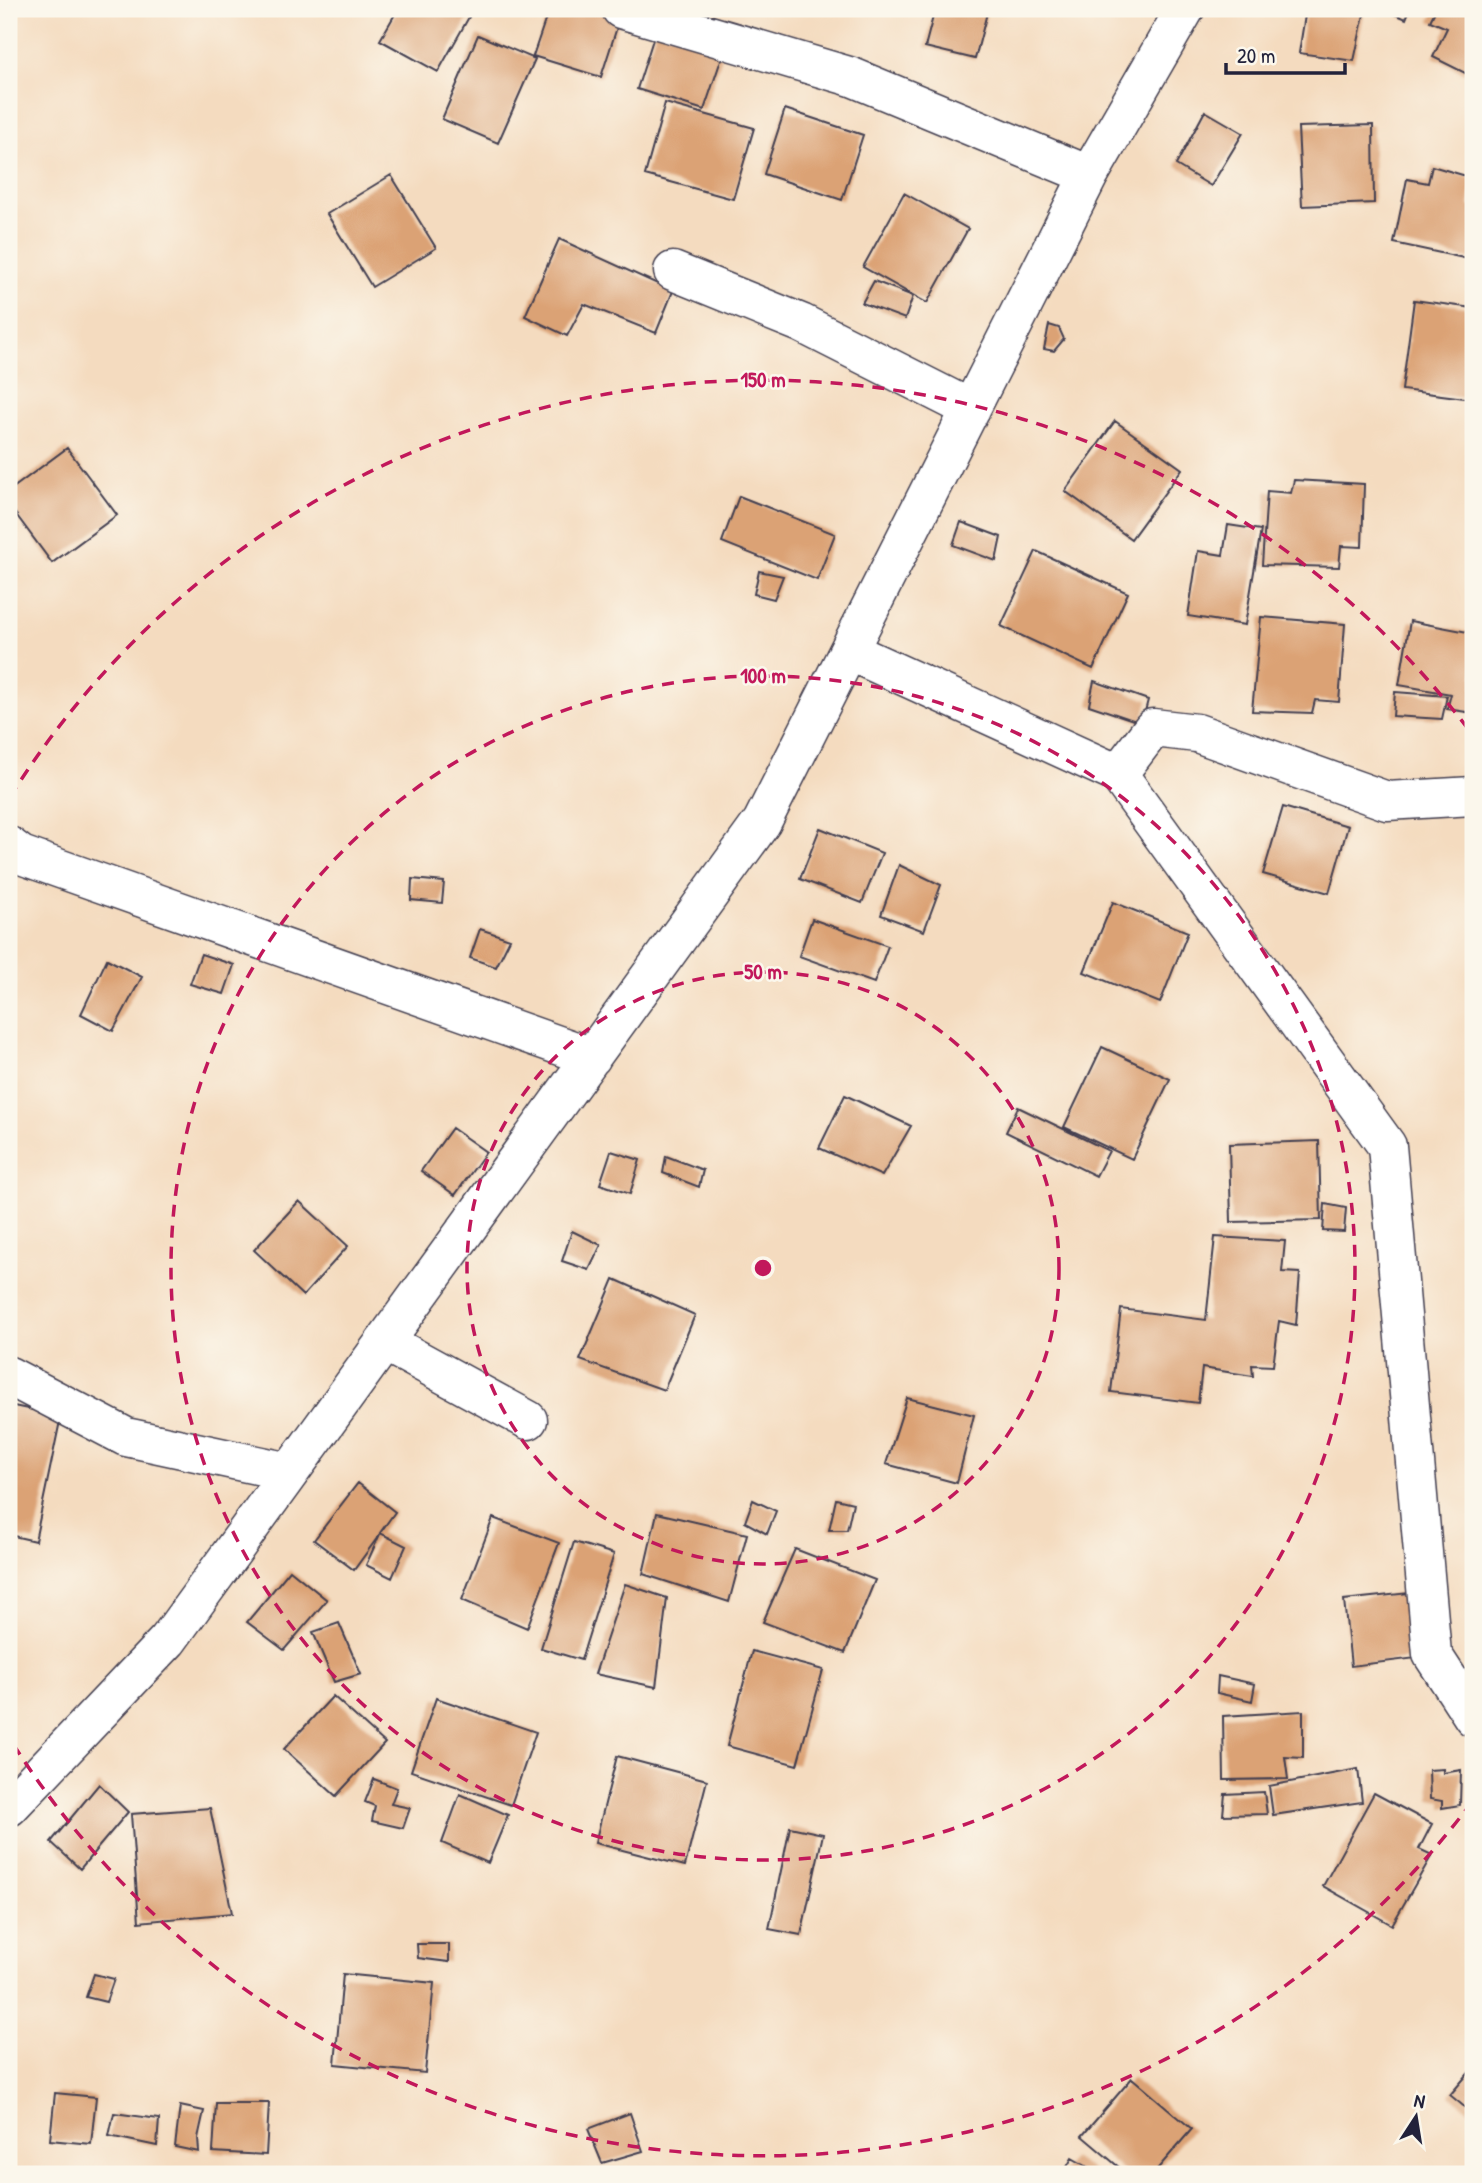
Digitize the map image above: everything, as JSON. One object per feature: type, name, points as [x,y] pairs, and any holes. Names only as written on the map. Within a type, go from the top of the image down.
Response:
[{"type":"street","points":[[621,9],[852,77],[1089,175]]},
{"type":"street","points":[[9,1807],[168,1640],[762,822],[1089,175],[1185,9]]},
{"type":"street","points":[[673,271],[801,323],[971,409]]},
{"type":"street","points":[[849,651],[1118,774],[1387,1146],[1432,1654],[1473,1717]]},
{"type":"street","points":[[1118,774],[1153,728],[1198,733],[1387,801],[1473,796]]},
{"type":"street","points":[[9,846],[34,860],[592,1057]]},
{"type":"street","points":[[385,1342],[528,1420]]},
{"type":"street","points":[[9,1376],[127,1437],[290,1472]]},
{"type":"building","points":[[398,9],[453,9],[469,17],[438,72],[380,40]]},
{"type":"building","points":[[549,9],[591,9],[620,18],[601,77],[533,56]]},
{"type":"building","points":[[935,9],[988,9],[975,59],[925,47]]},
{"type":"building","points":[[1306,9],[1365,10],[1354,61],[1299,53]]},
{"type":"building","points":[[1383,9],[1410,9],[1406,19]]},
{"type":"building","points":[[1436,9],[1473,9],[1473,77],[1433,57],[1447,28],[1430,21]]},
{"type":"building","points":[[656,30],[724,51],[704,110],[637,89]]},
{"type":"building","points":[[478,35],[535,59],[498,143],[442,119]]},
{"type":"building","points":[[665,103],[754,128],[733,199],[645,175]]},
{"type":"building","points":[[785,109],[863,135],[842,200],[764,174]]},
{"type":"building","points":[[1205,111],[1243,133],[1211,186],[1176,165]]},
{"type":"building","points":[[1373,125],[1374,203],[1302,206],[1298,127]]},
{"type":"building","points":[[1432,166],[1473,178],[1469,206],[1473,207],[1473,260],[1394,243],[1407,179],[1428,183]]},
{"type":"building","points":[[391,175],[436,248],[372,287],[327,214]]},
{"type":"building","points":[[904,193],[968,229],[927,303],[863,267]]},
{"type":"building","points":[[559,239],[673,291],[656,333],[584,304],[567,336],[525,316]]},
{"type":"building","points":[[874,281],[913,296],[905,319],[862,303]]},
{"type":"building","points":[[1414,300],[1473,308],[1473,399],[1402,390]]},
{"type":"building","points":[[1049,325],[1059,328],[1064,339],[1054,351],[1044,349]]},
{"type":"building","points":[[1115,421],[1182,469],[1131,539],[1065,491]]},
{"type":"building","points":[[67,448],[117,515],[52,563],[9,505],[9,491]]},
{"type":"building","points":[[1294,480],[1364,484],[1362,547],[1341,546],[1339,567],[1262,565],[1267,491],[1291,493]]},
{"type":"building","points":[[739,496],[835,534],[817,580],[722,542]]},
{"type":"building","points":[[961,522],[1001,537],[996,561],[953,545]]},
{"type":"building","points":[[1228,525],[1261,530],[1245,625],[1188,616],[1198,551],[1223,555]]},
{"type":"building","points":[[1036,551],[1128,593],[1093,669],[1001,626]]},
{"type":"building","points":[[759,571],[783,576],[774,599],[754,594]]},
{"type":"building","points":[[1261,617],[1345,624],[1339,702],[1315,700],[1312,713],[1252,711]]},
{"type":"building","points":[[1410,621],[1473,633],[1473,713],[1447,709],[1451,694],[1399,685]]},
{"type":"building","points":[[1094,681],[1148,700],[1142,723],[1089,705]]},
{"type":"building","points":[[1395,692],[1447,696],[1442,719],[1393,716]]},
{"type":"building","points":[[1283,807],[1348,826],[1329,893],[1263,874]]},
{"type":"building","points":[[820,828],[882,853],[862,903],[800,879]]},
{"type":"building","points":[[899,865],[941,885],[924,931],[881,915]]},
{"type":"building","points":[[412,879],[444,882],[442,903],[411,900]]},
{"type":"building","points":[[1113,902],[1188,932],[1160,1003],[1084,972]]},
{"type":"building","points":[[812,919],[888,946],[874,983],[799,956]]},
{"type":"building","points":[[480,929],[510,939],[496,967],[470,958]]},
{"type":"building","points":[[201,954],[234,965],[224,994],[190,984]]},
{"type":"building","points":[[107,959],[142,977],[113,1031],[81,1014]]},
{"type":"building","points":[[1102,1047],[1170,1079],[1132,1159],[1064,1127]]},
{"type":"building","points":[[845,1095],[911,1126],[882,1176],[819,1148]]},
{"type":"building","points":[[1018,1107],[1109,1151],[1096,1176],[1006,1132]]},
{"type":"building","points":[[452,1128],[486,1152],[455,1195],[421,1171]]},
{"type":"building","points":[[1319,1141],[1321,1220],[1231,1222],[1229,1144]]},
{"type":"building","points":[[611,1151],[640,1160],[630,1194],[600,1184]]},
{"type":"building","points":[[666,1156],[703,1170],[699,1187],[663,1173]]},
{"type":"building","points":[[299,1201],[348,1246],[303,1296],[254,1250]]},
{"type":"building","points":[[1325,1204],[1346,1208],[1344,1232],[1323,1231]]},
{"type":"building","points":[[572,1231],[601,1245],[589,1270],[562,1261]]},
{"type":"building","points":[[1215,1237],[1285,1241],[1282,1272],[1300,1273],[1296,1325],[1279,1321],[1273,1366],[1252,1365],[1253,1376],[1202,1368],[1198,1403],[1111,1392],[1121,1309],[1206,1320]]},
{"type":"building","points":[[614,1279],[695,1315],[664,1390],[580,1360]]},
{"type":"building","points":[[907,1398],[974,1415],[957,1483],[886,1464]]},
{"type":"building","points":[[9,1405],[61,1416],[35,1541],[9,1535]]},
{"type":"building","points":[[358,1483],[395,1512],[380,1533],[406,1546],[392,1578],[366,1565],[380,1534],[354,1570],[314,1540]]},
{"type":"building","points":[[836,1499],[853,1503],[847,1530],[829,1530]]},
{"type":"building","points":[[753,1500],[776,1511],[767,1534],[745,1522]]},
{"type":"building","points":[[657,1513],[747,1534],[729,1602],[643,1574]]},
{"type":"building","points":[[493,1518],[559,1543],[527,1628],[462,1600]]},
{"type":"building","points":[[574,1542],[614,1554],[581,1660],[541,1648]]},
{"type":"building","points":[[795,1549],[875,1580],[845,1653],[763,1622]]},
{"type":"building","points":[[290,1570],[327,1600],[284,1650],[247,1622]]},
{"type":"building","points":[[625,1584],[667,1598],[656,1687],[595,1674]]},
{"type":"building","points":[[1409,1593],[1417,1658],[1351,1666],[1344,1600]]},
{"type":"building","points":[[339,1623],[361,1674],[334,1682],[313,1632]]},
{"type":"building","points":[[752,1651],[823,1670],[797,1765],[727,1746]]},
{"type":"building","points":[[1218,1676],[1255,1684],[1252,1701],[1217,1693]]},
{"type":"building","points":[[333,1696],[385,1743],[336,1796],[284,1749]]},
{"type":"building","points":[[436,1698],[536,1732],[511,1805],[411,1771]]},
{"type":"building","points":[[1303,1711],[1303,1758],[1285,1757],[1288,1779],[1224,1780],[1223,1716]]},
{"type":"building","points":[[617,1756],[707,1780],[685,1866],[595,1843]]},
{"type":"building","points":[[1358,1769],[1362,1802],[1273,1815],[1269,1786]]},
{"type":"building","points":[[1443,1769],[1443,1773],[1461,1770],[1460,1805],[1442,1808],[1442,1801],[1430,1799],[1429,1770]]},
{"type":"building","points":[[374,1779],[397,1788],[391,1804],[410,1808],[403,1828],[372,1821],[375,1806],[365,1802]]},
{"type":"building","points":[[99,1784],[128,1812],[80,1869],[51,1842]]},
{"type":"building","points":[[1264,1792],[1267,1814],[1223,1815],[1225,1794]]},
{"type":"building","points":[[1374,1793],[1432,1824],[1419,1849],[1432,1855],[1392,1925],[1323,1886]]},
{"type":"building","points":[[460,1794],[508,1815],[488,1863],[442,1843]]},
{"type":"building","points":[[210,1808],[232,1913],[139,1922],[131,1814]]},
{"type":"building","points":[[790,1827],[823,1834],[801,1935],[769,1929]]},
{"type":"building","points":[[417,1944],[449,1944],[449,1962],[418,1958]]},
{"type":"building","points":[[94,1974],[114,1979],[106,2002],[86,1997]]},
{"type":"building","points":[[343,1974],[434,1983],[425,2073],[335,2064]]},
{"type":"building","points":[[1473,2068],[1473,2114],[1450,2095]]},
{"type":"building","points":[[1132,2078],[1192,2129],[1153,2174],[1127,2174],[1082,2136]]},
{"type":"building","points":[[55,2093],[96,2097],[91,2144],[50,2140]]},
{"type":"building","points":[[216,2103],[269,2103],[266,2155],[213,2152]]},
{"type":"building","points":[[180,2106],[204,2111],[198,2138],[199,2152],[175,2147]]},
{"type":"building","points":[[114,2113],[159,2119],[157,2146],[109,2136]]},
{"type":"building","points":[[630,2113],[643,2151],[602,2163],[588,2129]]},
{"type":"building","points":[[1072,2158],[1100,2174],[1063,2174]]}]
